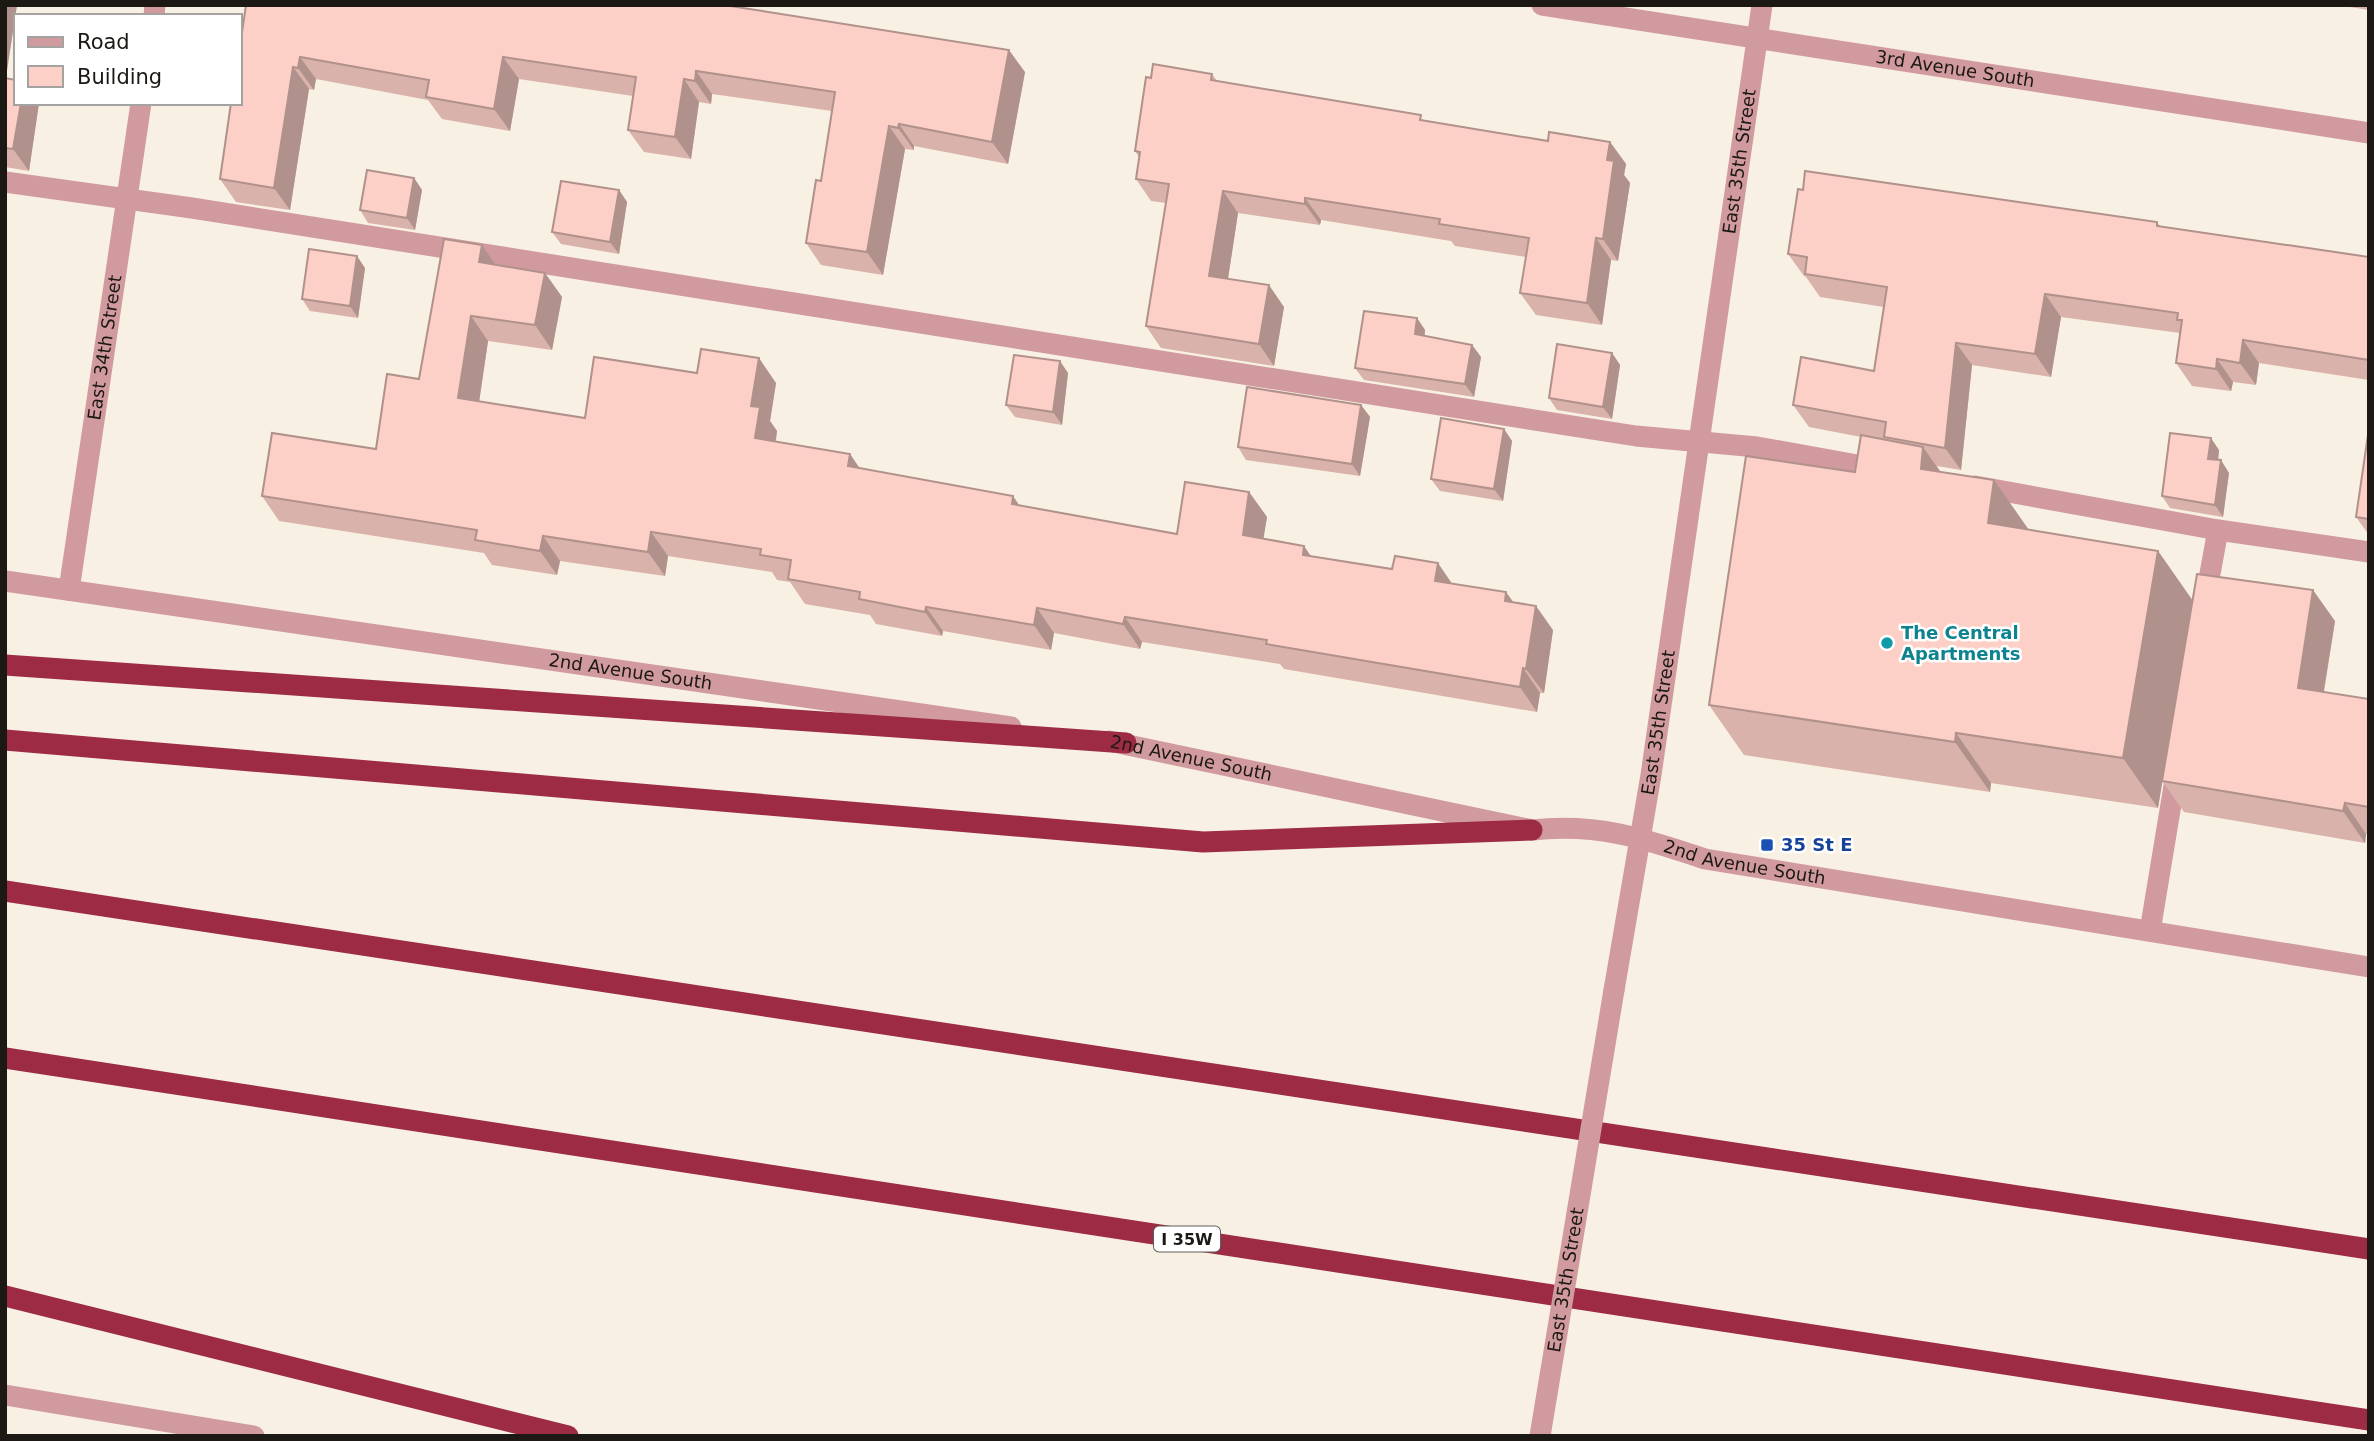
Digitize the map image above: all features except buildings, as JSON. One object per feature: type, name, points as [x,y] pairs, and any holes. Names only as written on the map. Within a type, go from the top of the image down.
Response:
[{"type":"highway","points":[[5,665],[1126,743]]},
{"type":"highway","points":[[5,740],[1203,842],[1532,830]]},
{"type":"highway","points":[[5,891],[2369,1249]]},
{"type":"highway","name":"I 35W","points":[[5,1058],[2369,1420]]},
{"type":"highway","points":[[5,1296],[568,1436]]},
{"type":"street","name":"3rd Avenue South","points":[[1542,5],[2369,133]]},
{"type":"street","name":"East 35th Street","points":[[1540,1436],[1651,775],[1762,5]]},
{"type":"street","name":"East 34th Street","points":[[69,590],[141,105]]},
{"type":"street","points":[[5,182],[1636,436],[1757,447],[1906,474]]},
{"type":"street","points":[[1960,484],[2218,530],[2369,552]]},
{"type":"street","points":[[2202,623],[2218,530]]},
{"type":"street","name":"2nd Avenue South","points":[[5,581],[1126,743],[1532,830],[1571,826],[1639,836],[1704,859],[2369,967]]},
{"type":"street","points":[[2150,931],[2182,742]]},
{"type":"street","points":[[5,1395],[254,1436]]},
{"type":"place","name":"The Central Apartments","points":[[1887,643]]},
{"type":"place","name":"35 St E","points":[[1767,845]]}]
